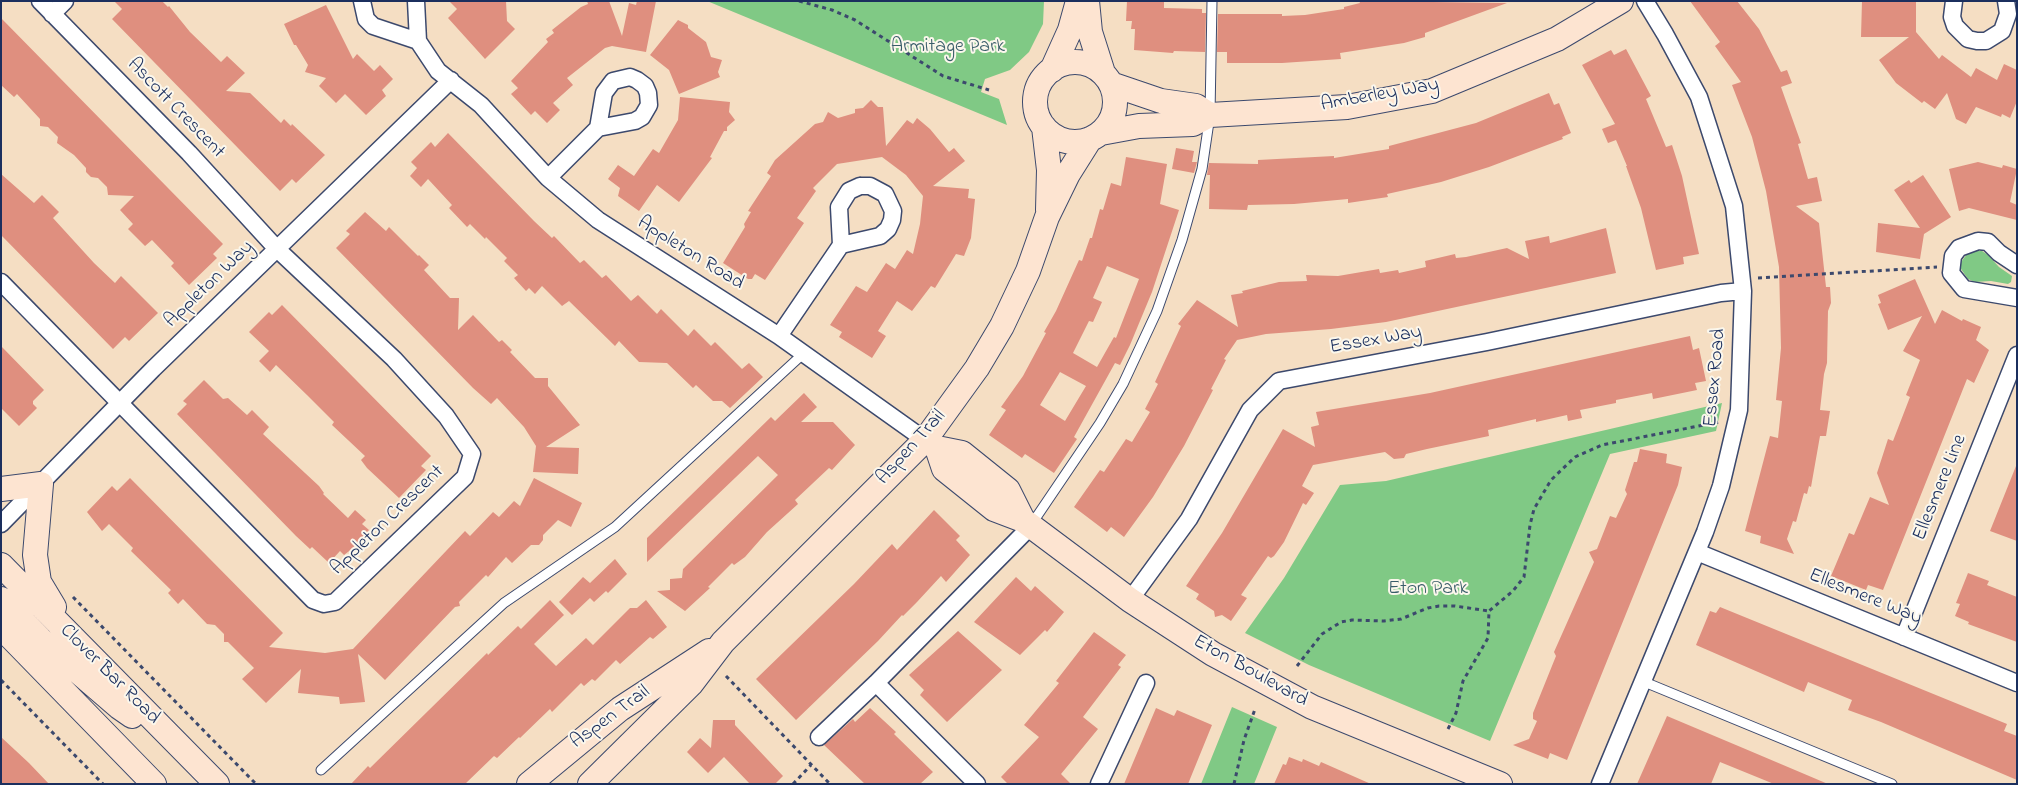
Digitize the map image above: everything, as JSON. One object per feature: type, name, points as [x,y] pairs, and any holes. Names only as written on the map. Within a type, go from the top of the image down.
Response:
[{"type":"street","name":"Ascott Crescent","points":[[40,1],[189,153],[277,250]]},
{"type":"street","points":[[52,14],[65,1]]},
{"type":"street","points":[[362,1],[366,19],[373,26],[418,41],[416,1]]},
{"type":"street","name":"Aspen Trail","points":[[1048,217],[1049,170],[1044,127],[1038,116],[1035,103],[1042,79],[1052,70],[1070,30],[1078,1]]},
{"type":"street","name":"Aspen Trail","points":[[590,784],[691,684],[723,642],[931,444],[1002,326],[1028,271],[1048,217],[1068,174],[1096,136],[1110,123],[1114,110],[1115,96],[1090,32],[1087,1]]},
{"type":"street","name":"Amberley Way","points":[[1096,136],[1139,126],[1193,124],[1210,116],[1347,107],[1432,91],[1557,39],[1621,1]]},
{"type":"street","name":"Essex Road","points":[[1600,784],[1697,552],[1721,486],[1739,410],[1743,291],[1734,206],[1699,98],[1645,1]]},
{"type":"street","points":[[1954,1],[1952,17],[1955,26],[1968,39],[1986,40],[2012,25],[2006,1]]},
{"type":"street","name":"Appleton Road","points":[[418,41],[438,71],[481,105],[548,178],[598,220],[779,336],[931,444]]},
{"type":"street","points":[[1052,70],[1064,64],[1078,62],[1091,65],[1107,78],[1161,101],[1196,106],[1210,116]]},
{"type":"street","name":"Appleton Way","points":[[1,524],[120,403],[451,80]]},
{"type":"street","points":[[1044,127],[1053,136],[1065,141],[1078,142],[1096,136]]},
{"type":"street","points":[[548,178],[598,128]]},
{"type":"street","points":[[2017,265],[1998,254],[1988,242],[1978,241],[1959,248],[1953,256],[1951,273],[1964,289],[2017,298]]},
{"type":"street","points":[[779,336],[841,245]]},
{"type":"street","name":"Appleton Crescent","points":[[120,403],[301,590],[313,600],[324,604],[335,602],[465,476],[472,454],[446,416],[394,359],[277,250]]},
{"type":"street","points":[[1,282],[120,403]]},
{"type":"street","name":"Essex Way","points":[[1130,600],[1189,519],[1250,410],[1278,380],[1487,342],[1721,293],[1743,291]]},
{"type":"street","name":"Ellesmere Line","points":[[1904,637],[2017,355]]},
{"type":"street","name":"Eton Boulevard","points":[[931,444],[944,469],[994,509],[1027,523],[1130,600],[1213,654],[1312,707],[1500,784]]},
{"type":"street","points":[[1,489],[42,484],[35,555],[39,582],[73,639]]},
{"type":"street","points":[[819,737],[876,683],[1027,523]]},
{"type":"street","name":"Ellesmere Way","points":[[1697,552],[2017,683]]},
{"type":"street","name":"Clover Bar Road","points":[[1,565],[217,784]]},
{"type":"street","points":[[1,599],[40,639],[119,707],[178,745]]},
{"type":"street","points":[[1,627],[47,672],[154,784]]},
{"type":"street","name":"Aspen Trail","points":[[529,784],[620,709],[723,642]]},
{"type":"street","points":[[1,647],[47,672]]},
{"type":"street","points":[[876,683],[977,784]]},
{"type":"street","points":[[1099,784],[1146,683]]},
{"type":"street","points":[[546,784],[596,727]]},
{"type":"street","points":[[131,760],[164,784]]},
{"type":"lane","points":[[1027,523],[1100,423],[1123,384],[1157,310],[1182,240],[1202,169],[1210,116],[1212,1]]},
{"type":"lane","points":[[321,770],[504,602],[615,527],[804,354]]},
{"type":"lane","points":[[1642,681],[1892,784]]},
{"type":"path","points":[[799,1],[832,10],[855,20],[943,76],[989,90]]},
{"type":"path","points":[[1758,278],[1937,267],[1951,273]]},
{"type":"path","points":[[1298,666],[1322,634],[1341,622],[1401,619],[1428,608],[1439,606],[1455,606],[1489,611],[1513,592],[1524,577],[1534,509],[1551,480],[1575,457],[1602,445],[1721,422]]},
{"type":"path","points":[[72,595],[256,784]]},
{"type":"path","points":[[1448,729],[1456,713],[1463,681],[1488,638],[1489,611]]},
{"type":"path","points":[[726,676],[830,784]]},
{"type":"path","points":[[1,680],[103,784]]},
{"type":"path","points":[[1234,784],[1244,740],[1255,708]]},
{"type":"path","points":[[793,784],[811,765]]},
{"type":"green space","name":"Armitage Park","points":[[707,1],[1044,1],[1043,24],[1029,52],[1010,70],[985,79],[981,92],[999,99],[1007,125]]},
{"type":"green space","points":[[1982,251],[1988,255],[1999,267],[2012,276],[2011,282],[2008,284],[1991,281],[1975,282],[1968,279],[1961,269],[1961,262],[1967,254]]},
{"type":"green space","name":"Eton Park","points":[[1722,403],[1716,431],[1610,454],[1490,741],[1309,665],[1245,633],[1284,578],[1340,485],[1386,481]]},
{"type":"green space","points":[[1232,707],[1277,727],[1254,784],[1201,784]]},
{"type":"building","points":[[114,1],[162,1],[169,6],[190,32],[221,62],[227,56],[245,73],[226,91],[250,93],[281,123],[284,119],[291,126],[292,124],[325,155],[296,183],[292,179],[280,191],[112,19],[122,9]]},
{"type":"building","points":[[449,1],[506,1],[507,21],[515,29],[485,59],[448,18],[457,9]]},
{"type":"building","points":[[587,1],[609,1],[622,36],[629,3],[636,5],[637,1],[656,1],[646,52],[612,46],[605,48],[567,78],[573,85],[553,103],[560,110],[547,123],[535,111],[531,115],[511,94],[518,88],[511,81],[548,42],[546,39],[554,33],[552,30],[581,7],[588,4]]},
{"type":"building","points":[[1127,1],[1164,2],[1164,8],[1202,9],[1202,13],[1206,13],[1205,52],[1174,51],[1173,53],[1134,50],[1135,29],[1131,29],[1132,21],[1126,21]]},
{"type":"building","points":[[1359,1],[1507,3],[1425,33],[1425,37],[1404,43],[1340,53],[1341,59],[1282,63],[1227,63],[1227,52],[1217,52],[1218,14],[1305,15],[1344,9],[1344,7],[1360,3]]},
{"type":"building","points":[[1690,1],[1737,1],[1759,29],[1781,72],[1787,70],[1792,83],[1781,87],[1801,143],[1798,144],[1808,179],[1817,177],[1822,201],[1796,206],[1819,223],[1826,287],[1830,287],[1831,303],[1828,311],[1827,363],[1820,410],[1830,411],[1826,436],[1820,436],[1811,487],[1809,486],[1807,494],[1804,493],[1796,522],[1793,521],[1787,539],[1794,554],[1760,543],[1761,536],[1745,531],[1770,436],[1778,438],[1782,401],[1776,400],[1781,348],[1779,267],[1766,191],[1752,137],[1732,85],[1741,82],[1715,46],[1720,42]]},
{"type":"building","points":[[1862,1],[1916,1],[1916,32],[1939,59],[1942,55],[1971,77],[1976,68],[1997,80],[2004,64],[2017,70],[2017,101],[2010,118],[2002,114],[2001,117],[1976,107],[1966,124],[1956,119],[1947,93],[1935,109],[1924,101],[1922,103],[1896,83],[1879,60],[1909,37],[1861,37]]},
{"type":"building","points":[[326,5],[353,59],[357,54],[374,71],[380,65],[393,79],[382,90],[386,96],[366,115],[345,94],[336,103],[319,86],[326,78],[305,72],[308,65],[296,45],[294,45],[284,24]]},
{"type":"building","points":[[1,18],[223,244],[213,254],[217,258],[189,285],[171,266],[174,263],[152,240],[145,246],[128,229],[133,224],[120,210],[134,196],[108,195],[107,187],[98,178],[91,177],[86,172],[86,168],[74,155],[57,143],[58,137],[48,127],[40,126],[40,119],[17,94],[14,97],[1,85]]},
{"type":"building","points":[[678,20],[688,25],[688,28],[706,42],[711,57],[722,60],[718,72],[720,77],[679,94],[669,70],[650,55]]},
{"type":"building","points":[[1626,49],[1651,96],[1646,99],[1666,147],[1672,145],[1682,176],[1699,254],[1683,257],[1684,264],[1656,270],[1641,208],[1627,166],[1616,140],[1608,143],[1602,129],[1615,124],[1582,65],[1611,50],[1614,55]]},
{"type":"building","points":[[1549,93],[1554,105],[1559,103],[1571,133],[1562,137],[1563,139],[1489,167],[1441,182],[1387,194],[1388,197],[1348,203],[1348,199],[1294,204],[1248,205],[1247,210],[1209,209],[1210,175],[1207,175],[1209,163],[1258,164],[1258,160],[1334,156],[1334,158],[1389,149],[1389,146],[1476,123]]},
{"type":"building","points":[[680,97],[730,102],[729,112],[735,120],[727,127],[727,131],[724,131],[710,157],[712,158],[679,202],[657,185],[639,211],[618,196],[620,188],[608,179],[618,165],[634,176],[653,149],[659,153],[678,120]]},
{"type":"building","points":[[871,100],[878,107],[883,107],[886,146],[907,120],[913,124],[917,118],[930,129],[949,152],[954,148],[965,161],[933,186],[969,189],[968,198],[975,199],[971,238],[964,256],[956,254],[935,288],[931,286],[912,311],[897,301],[878,331],[886,336],[872,358],[839,337],[842,332],[830,325],[856,286],[867,292],[886,263],[895,269],[907,250],[913,254],[920,224],[923,196],[906,175],[882,157],[837,164],[813,188],[816,191],[797,218],[804,223],[765,280],[755,274],[752,279],[748,279],[723,263],[745,227],[744,224],[751,212],[748,211],[771,176],[767,173],[775,160],[815,124],[823,122],[828,112],[838,118],[855,113],[855,109],[863,108]]},
{"type":"building","points":[[448,133],[534,221],[552,238],[554,236],[580,263],[584,260],[602,278],[606,275],[631,301],[638,295],[657,314],[661,309],[688,336],[694,329],[711,346],[715,342],[742,369],[749,363],[763,377],[730,408],[722,401],[713,401],[696,385],[693,388],[667,363],[639,362],[619,341],[615,346],[569,301],[562,306],[542,286],[535,294],[529,288],[526,291],[514,278],[518,275],[504,261],[507,258],[470,224],[467,227],[449,208],[452,205],[428,179],[421,187],[410,176],[417,168],[411,162],[431,142],[435,147]]},
{"type":"building","points":[[1176,148],[1194,151],[1192,162],[1197,162],[1194,173],[1172,169]]},
{"type":"building","points":[[1126,157],[1167,164],[1160,204],[1179,210],[1152,292],[1130,345],[1120,365],[1115,363],[1074,437],[1077,439],[1054,473],[1025,454],[1022,458],[989,435],[1006,410],[1001,407],[1023,376],[1046,333],[1044,332],[1056,311],[1079,260],[1082,261],[1090,238],[1092,238],[1100,209],[1103,210],[1111,183],[1121,186]],"holes":[[[1107,266],[1139,279],[1116,338],[1114,337],[1097,367],[1073,353],[1089,321],[1093,322],[1102,302],[1093,298]],[[1060,372],[1086,386],[1065,421],[1040,405]]]},
{"type":"building","points":[[1978,162],[2002,168],[2003,165],[2017,169],[2010,202],[2017,205],[2017,220],[1969,208],[1959,211],[1949,169]]},
{"type":"building","points":[[1,174],[34,203],[42,195],[59,212],[53,218],[94,263],[115,283],[121,276],[158,313],[129,341],[125,337],[113,349],[1,235]]},
{"type":"building","points":[[1923,175],[1951,217],[1924,234],[1920,259],[1876,252],[1878,223],[1920,228],[1894,190],[1909,180],[1911,183]]},
{"type":"building","points":[[365,212],[386,231],[389,227],[429,265],[424,270],[450,298],[459,298],[458,330],[473,315],[499,342],[502,340],[512,350],[510,352],[535,378],[548,378],[548,386],[580,425],[546,447],[579,448],[578,474],[533,472],[536,446],[524,427],[497,398],[491,404],[473,388],[336,248],[350,234],[346,231]]},
{"type":"building","points":[[1606,228],[1616,273],[1386,322],[1266,334],[1237,340],[1224,359],[1226,360],[1211,389],[1213,390],[1184,446],[1153,497],[1124,537],[1111,527],[1107,532],[1074,507],[1100,470],[1104,472],[1126,439],[1132,442],[1150,412],[1145,409],[1158,384],[1155,382],[1181,326],[1178,324],[1197,300],[1238,327],[1231,295],[1243,293],[1242,291],[1279,282],[1307,281],[1306,275],[1338,276],[1379,269],[1380,273],[1398,270],[1399,273],[1426,267],[1425,261],[1455,254],[1456,258],[1466,257],[1507,248],[1529,259],[1525,241],[1549,236],[1550,243]]},
{"type":"building","points":[[1915,279],[1935,324],[1942,310],[1962,321],[1963,319],[1981,327],[1976,340],[1989,350],[1974,383],[1967,379],[1883,590],[1868,585],[1866,590],[1831,576],[1849,533],[1854,535],[1870,497],[1889,505],[1877,473],[1888,439],[1893,441],[1910,397],[1906,395],[1920,360],[1903,351],[1922,316],[1888,330],[1878,304],[1881,303],[1878,295]]},
{"type":"building","points":[[282,305],[431,456],[421,466],[426,470],[399,498],[367,468],[361,460],[365,456],[332,425],[334,422],[307,395],[276,365],[270,372],[259,361],[269,351],[249,332],[269,312],[272,315]]},
{"type":"building","points":[[1690,336],[1693,350],[1699,348],[1706,381],[1695,383],[1697,390],[1653,399],[1652,393],[1616,400],[1616,403],[1580,410],[1582,418],[1568,421],[1567,415],[1536,422],[1536,419],[1488,430],[1489,436],[1406,454],[1404,458],[1394,459],[1385,452],[1313,465],[1302,486],[1314,493],[1306,505],[1303,503],[1284,542],[1274,556],[1271,558],[1268,556],[1241,595],[1247,598],[1231,621],[1222,615],[1215,617],[1214,611],[1196,599],[1199,594],[1186,586],[1222,533],[1283,429],[1315,447],[1311,427],[1319,425],[1316,412],[1430,393]]},
{"type":"building","points":[[1,346],[44,390],[33,401],[37,408],[19,426],[1,408]]},
{"type":"building","points":[[204,380],[223,399],[228,398],[247,415],[252,410],[269,427],[263,434],[319,486],[323,494],[348,518],[355,510],[366,520],[362,524],[369,530],[353,548],[344,555],[340,551],[329,563],[312,547],[310,549],[177,414],[187,404],[183,401]]},
{"type":"building","points":[[804,393],[817,407],[801,422],[833,422],[855,445],[832,470],[829,468],[795,500],[798,504],[767,532],[745,557],[734,565],[732,563],[708,587],[710,588],[685,611],[657,591],[670,590],[670,579],[682,578],[683,569],[778,475],[758,456],[647,562],[647,538],[771,417],[775,421]]},
{"type":"building","points":[[1640,449],[1667,454],[1666,463],[1682,467],[1678,485],[1567,760],[1550,753],[1548,759],[1513,745],[1529,739],[1537,721],[1533,719],[1533,713],[1556,656],[1554,652],[1594,562],[1589,552],[1597,549],[1610,516],[1616,518],[1627,494],[1625,490],[1634,462],[1637,462]]},
{"type":"building","points":[[2017,467],[2017,541],[1990,531]]},
{"type":"building","points":[[130,478],[283,633],[269,647],[325,653],[353,649],[465,531],[470,536],[493,512],[499,517],[514,501],[520,506],[534,478],[582,503],[571,527],[558,520],[543,535],[543,540],[539,545],[531,545],[512,563],[506,557],[488,577],[486,575],[459,602],[460,606],[455,607],[385,680],[358,654],[365,702],[340,704],[339,697],[298,693],[301,669],[266,703],[242,679],[254,668],[228,642],[224,642],[224,634],[215,625],[207,624],[183,599],[178,604],[168,593],[171,590],[131,551],[133,548],[109,524],[102,531],[87,512],[112,486],[117,491]]},
{"type":"building","points":[[934,510],[960,536],[956,540],[970,555],[946,582],[941,576],[878,641],[796,720],[756,679],[854,584],[892,544],[897,550]]},
{"type":"building","points":[[615,559],[627,574],[608,593],[606,591],[594,602],[590,598],[572,615],[559,602],[583,577],[590,583]]},
{"type":"building","points":[[1968,573],[1989,581],[1987,585],[2017,597],[2017,642],[1968,624],[1969,622],[1955,616],[1960,604],[1956,603]]},
{"type":"building","points":[[1016,577],[1031,591],[1035,586],[1064,612],[1047,632],[1045,630],[1020,655],[974,622]]},
{"type":"building","points":[[550,600],[564,615],[534,644],[556,666],[586,638],[593,645],[630,608],[637,608],[646,600],[667,627],[653,639],[650,637],[620,664],[616,660],[595,681],[592,679],[584,686],[581,683],[552,712],[550,709],[520,738],[497,758],[494,756],[465,784],[351,784],[368,766],[370,768],[487,653],[488,655],[518,626],[521,629]]},
{"type":"building","points":[[1720,607],[2007,724],[2004,731],[2017,736],[2017,780],[1881,722],[1848,710],[1852,700],[1808,682],[1804,692],[1696,645],[1710,611],[1716,613]]},
{"type":"building","points":[[958,631],[1002,670],[947,722],[920,695],[924,690],[909,675]]},
{"type":"building","points":[[1094,632],[1126,655],[1118,665],[1121,667],[1083,717],[1098,729],[1061,774],[1071,784],[1008,784],[1001,777],[1039,737],[1024,725],[1059,683],[1056,681]]},
{"type":"building","points":[[870,708],[896,732],[894,734],[933,772],[920,784],[865,784],[824,745],[853,719],[855,722]]},
{"type":"building","points":[[1156,708],[1174,716],[1177,710],[1212,725],[1188,784],[1124,784]]},
{"type":"building","points":[[1667,716],[1828,784],[1774,784],[1720,762],[1711,784],[1637,784]]},
{"type":"building","points":[[713,720],[735,720],[735,725],[783,776],[775,784],[750,784],[724,757],[708,773],[687,752],[700,738],[711,748]]},
{"type":"building","points":[[1,737],[29,763],[49,784],[1,784]]},
{"type":"building","points":[[1289,757],[1302,762],[1303,759],[1319,766],[1321,762],[1371,784],[1274,784],[1283,764],[1286,765]]}]
